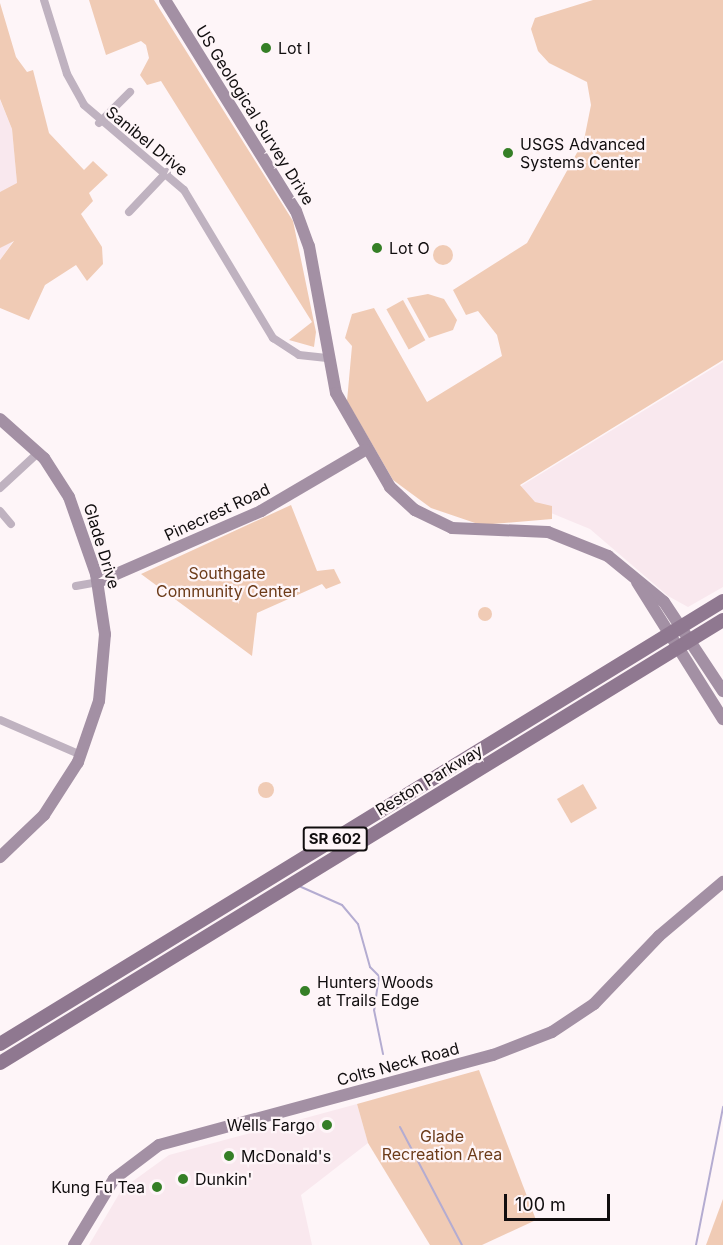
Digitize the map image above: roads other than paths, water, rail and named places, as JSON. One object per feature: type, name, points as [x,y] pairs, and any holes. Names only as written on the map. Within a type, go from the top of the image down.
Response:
[{"type":"main road","name":"Reston Parkway","points":[[0,1044],[723,601]]},
{"type":"main road","name":"Reston Parkway","points":[[0,1063],[723,620]]},
{"type":"street","name":"Sanibel Drive","points":[[44,0],[71,84],[99,123],[167,172],[194,205],[273,338],[299,355],[327,358]]},
{"type":"street","name":"US Geological Survey Drive","points":[[165,0],[296,211],[309,246],[327,358],[339,402],[365,450],[397,494],[433,520],[472,532],[559,534],[603,553],[630,574],[686,644]]},
{"type":"street","points":[[99,123],[130,92]]},
{"type":"street","points":[[129,212],[167,172]]},
{"type":"street","name":"Glade Drive","points":[[0,419],[39,452],[69,497],[98,582],[104,668],[81,755],[44,815],[0,857]]},
{"type":"street","name":"Pinecrest Road","points":[[76,586],[98,582],[251,515],[365,450]]},
{"type":"street","points":[[0,488],[39,452]]},
{"type":"street","points":[[0,511],[11,524]]},
{"type":"street","points":[[686,644],[723,691]]},
{"type":"street","points":[[686,644],[723,719]]},
{"type":"street","points":[[0,720],[81,755]]},
{"type":"street","name":"Colts Neck Road","points":[[74,1245],[114,1179],[159,1146],[493,1055],[552,1032],[594,1004],[664,931],[723,882]]},
{"type":"waterway","points":[[299,886],[342,905],[358,924],[370,967],[379,976],[374,1010],[383,1054]]},
{"type":"waterway","points":[[696,1245],[723,1107]]},
{"type":"waterway","points":[[400,1127],[462,1245]]},
{"type":"place","name":"Lot I","points":[[266,48]]},
{"type":"place","name":"USGS Advanced Systems Center","points":[[508,153]]},
{"type":"place","name":"Lot O","points":[[377,248]]},
{"type":"place","name":"Hunters Woods at Trails Edge","points":[[305,991]]},
{"type":"place","name":"Wells Fargo","points":[[327,1125]]},
{"type":"place","name":"McDonald's","points":[[229,1156]]},
{"type":"place","name":"Dunkin'","points":[[183,1179]]},
{"type":"place","name":"Kung Fu Tea","points":[[157,1187]]},
{"type":"park label","name":"Southgate Community Center","points":[[227,582]]},
{"type":"park label","name":"Glade Recreation Area","points":[[442,1145]]}]
